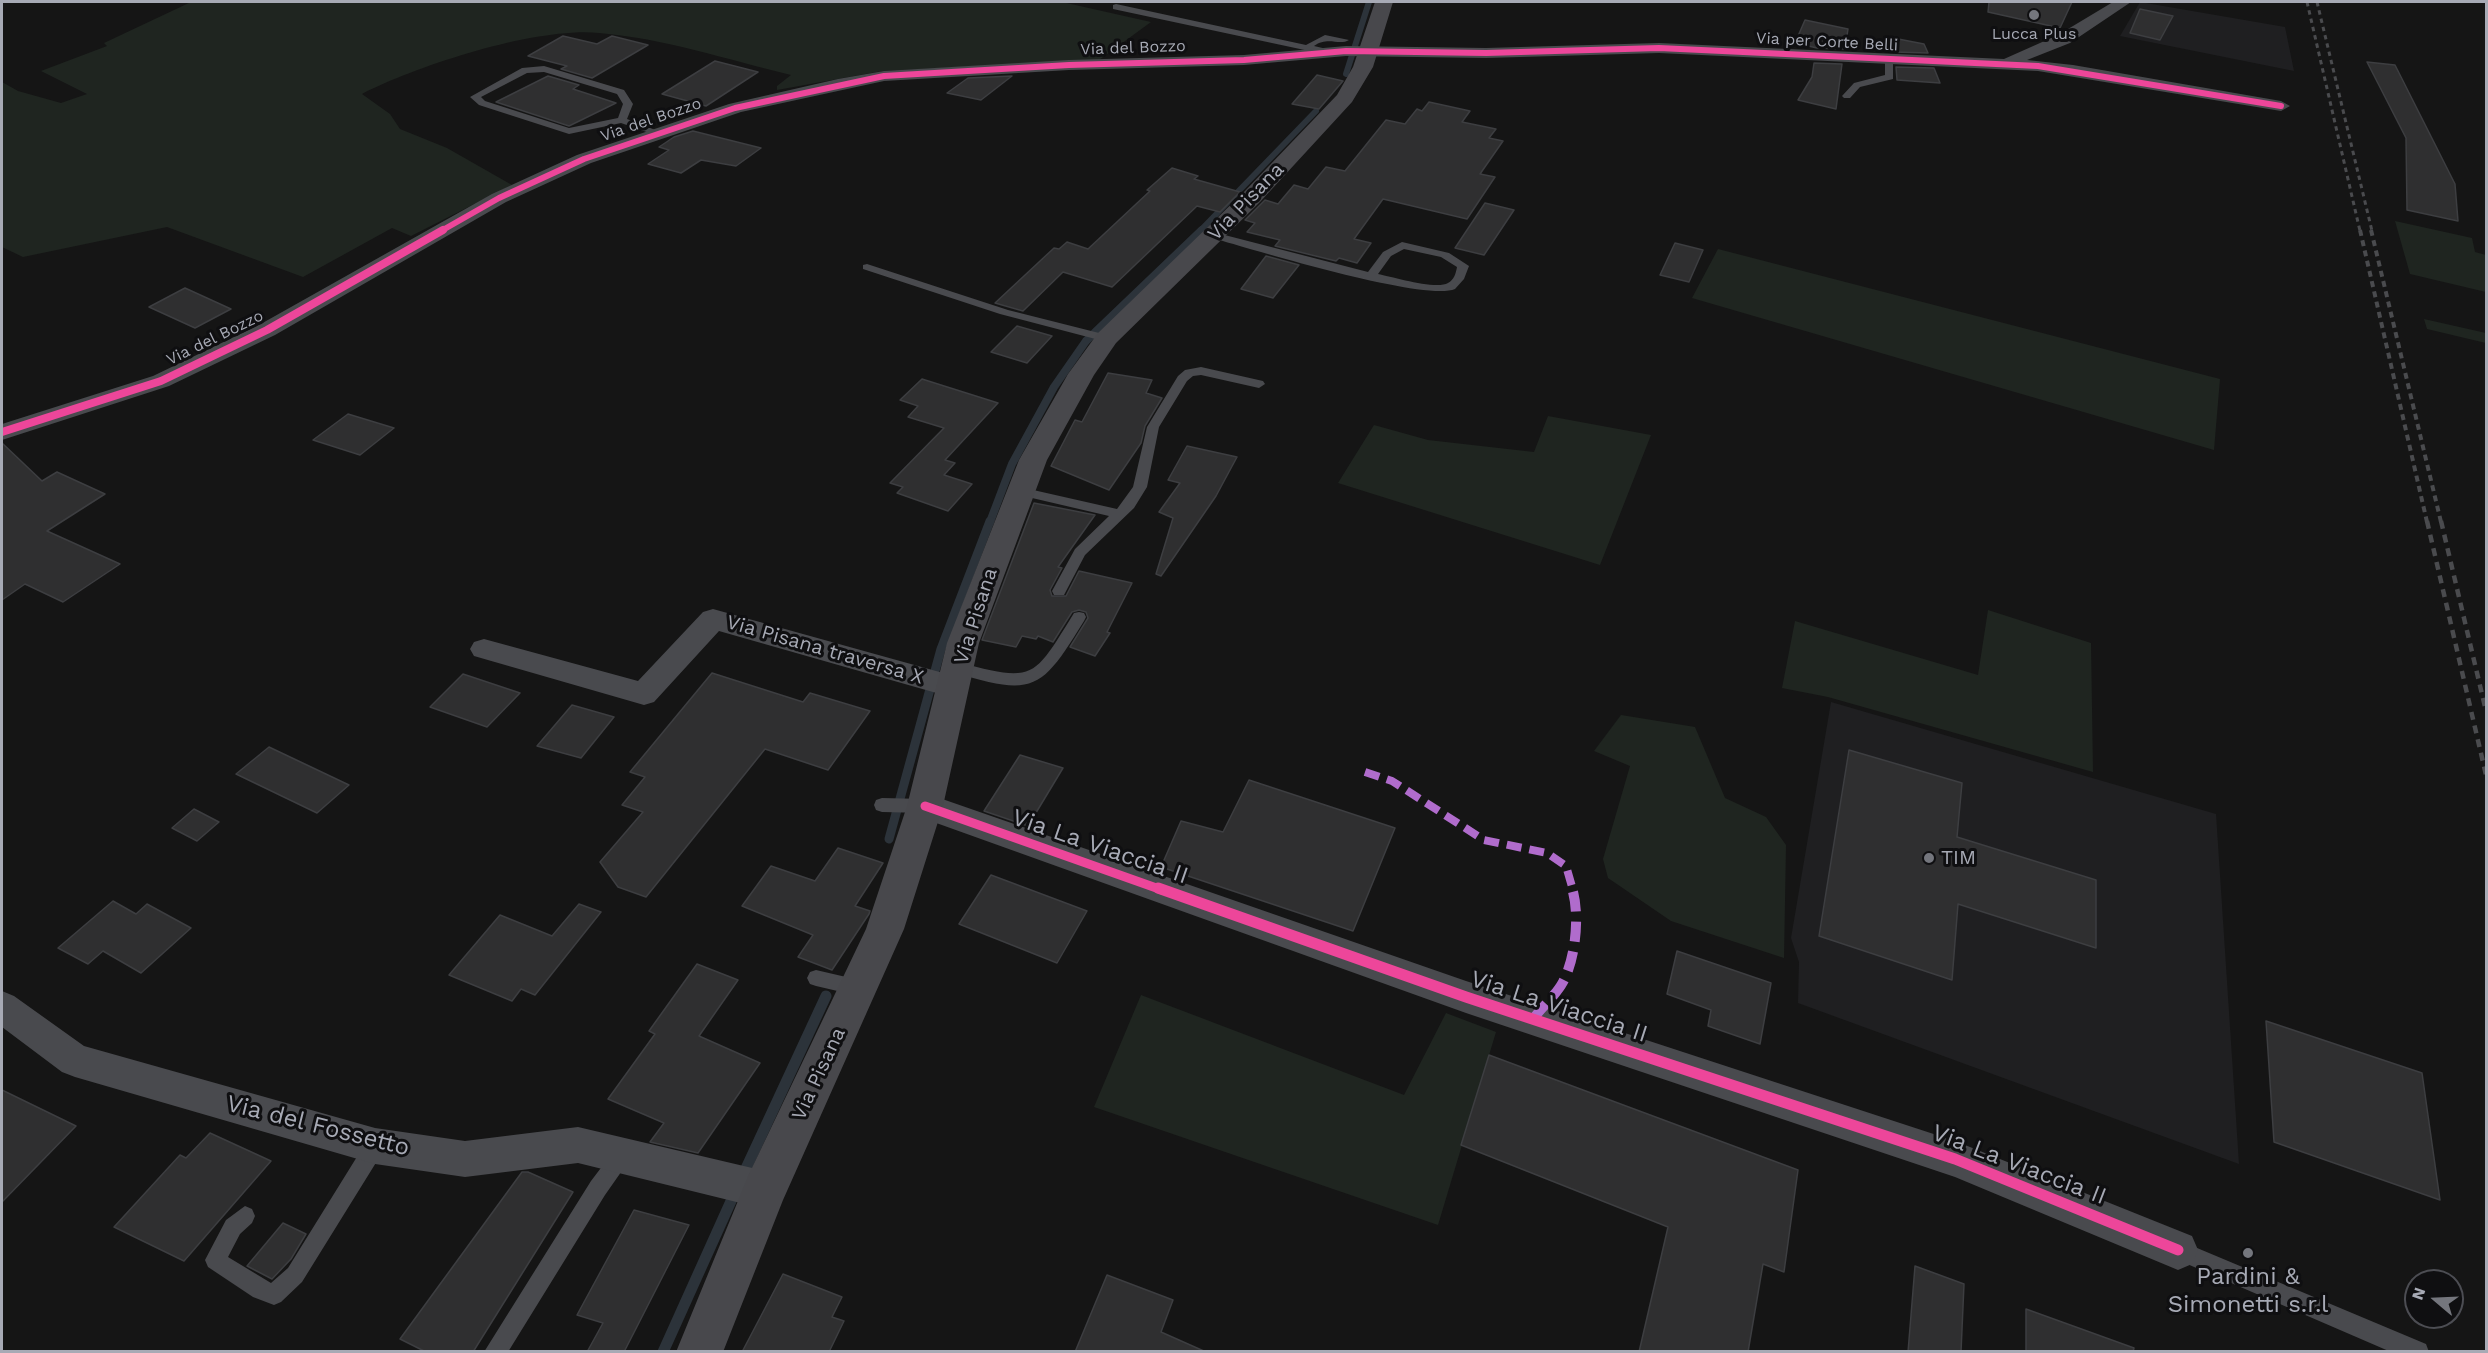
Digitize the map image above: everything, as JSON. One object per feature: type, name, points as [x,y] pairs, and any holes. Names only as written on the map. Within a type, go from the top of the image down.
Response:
[{"type":"main road","name":"Via Pisana","points":[[699,1352],[746,1185],[851,987],[885,929],[907,868],[917,806],[956,677],[963,643],[1033,460],[1098,335],[1213,236],[1345,98],[1356,82],[1349,49],[1384,2]]},
{"type":"street","points":[[2003,64],[2064,39],[2123,2]]},
{"type":"street","name":"Via per Corte Belli","points":[[1349,49],[1486,53],[1659,48],[2003,64],[2073,70],[2281,106]]},
{"type":"street","name":"Via del Bozzo","points":[[2,432],[161,381],[267,330],[499,198],[584,159],[735,108],[884,76],[1069,65],[1244,60],[1349,49]]},
{"type":"street","name":"Via Pisana traversa X","points":[[484,649],[644,694],[713,619],[956,677]]},
{"type":"street","name":"Via La Viaccia II","points":[[917,806],[1466,997],[1955,1159],[2178,1250]]},
{"type":"street","name":"Via del Fossetto","points":[[2,1007],[75,1060],[375,1146],[465,1159],[578,1145],[746,1185]]},
{"type":"lane","points":[[1116,7],[1307,48],[1349,49]]},
{"type":"lane","points":[[1307,48],[1317,39],[1324,37],[1349,49]]},
{"type":"lane","points":[[1847,96],[1857,85],[1890,77],[1888,60]]},
{"type":"lane","points":[[622,120],[628,104],[621,92],[544,69],[525,70],[475,97],[482,103],[569,131],[622,120],[658,134]]},
{"type":"lane","points":[[1213,236],[1372,275],[1437,290],[1450,288],[1460,278],[1463,266],[1445,255],[1402,245],[1387,254],[1372,275]]},
{"type":"lane","points":[[867,267],[1004,312],[1098,335]]},
{"type":"lane","points":[[1059,591],[1080,552],[1120,514],[1140,487],[1154,428],[1182,379],[1189,373],[1201,371],[1259,384]]},
{"type":"lane","points":[[1020,491],[1120,514]]},
{"type":"lane","points":[[956,677],[1028,680],[1045,671],[1079,617]]},
{"type":"lane","points":[[882,805],[917,806]]},
{"type":"lane","points":[[816,978],[851,987]]},
{"type":"lane","points":[[245,1216],[233,1227],[215,1260],[260,1290],[274,1295],[294,1275],[375,1146]]},
{"type":"lane","points":[[495,1352],[598,1188],[623,1155]]},
{"type":"lane","points":[[2178,1250],[2418,1352]]},
{"type":"shaded area","points":[[191,2],[1062,2],[1151,22],[1099,60],[882,71],[777,90],[777,86],[791,75],[647,40],[599,33],[573,33],[511,42],[445,60],[362,94],[390,114],[400,129],[447,148],[512,185],[411,236],[392,228],[303,277],[167,227],[23,257],[2,247],[2,82],[18,91],[61,103],[87,94],[41,71],[107,46],[104,43]]},
{"type":"shaded area","points":[[2140,2],[2285,27],[2294,71],[2120,36]]},
{"type":"shaded area","points":[[2395,221],[2472,238],[2475,252],[2486,255],[2486,292],[2410,274]]},
{"type":"shaded area","points":[[1718,249],[2220,379],[2214,450],[1692,298]]},
{"type":"shaded area","points":[[2424,319],[2486,333],[2486,343],[2427,329]]},
{"type":"shaded area","points":[[1548,416],[1651,435],[1600,565],[1338,483],[1374,425],[1428,440],[1534,452]]},
{"type":"shaded area","points":[[1988,610],[2091,643],[2093,772],[1828,697],[1782,688],[1795,621],[1978,675]]},
{"type":"shaded area","points":[[1831,702],[2216,814],[2239,1164],[1798,1003],[1799,962],[1791,938]]},
{"type":"shaded area","points":[[1621,715],[1695,727],[1725,798],[1766,817],[1786,845],[1784,958],[1671,921],[1608,878],[1603,859],[1630,766],[1594,751]]},
{"type":"shaded area","points":[[1141,995],[1404,1095],[1446,1013],[1496,1032],[1438,1225],[1094,1107]]},
{"type":"building","name":"Lucca Plus","points":[[1989,2],[2072,2],[2060,28],[1988,12]]},
{"type":"building","points":[[2140,9],[2173,16],[2160,40],[2130,33]]},
{"type":"building","points":[[1805,20],[1848,29],[1845,49],[1817,48],[1795,43]]},
{"type":"building","points":[[563,36],[597,44],[612,36],[648,45],[592,78],[561,69],[567,66],[528,56]]},
{"type":"building","points":[[1893,38],[1924,44],[1928,53],[1894,52]]},
{"type":"building","points":[[715,61],[758,72],[706,106],[662,94]]},
{"type":"building","points":[[2367,62],[2395,65],[2455,184],[2458,221],[2407,210],[2406,138]]},
{"type":"building","points":[[1814,63],[1842,64],[1836,109],[1798,100],[1812,77]]},
{"type":"building","points":[[1896,67],[1934,68],[1940,83],[1897,80]]},
{"type":"building","points":[[1317,75],[1343,81],[1319,109],[1292,104]]},
{"type":"building","points":[[548,76],[579,85],[573,89],[616,103],[569,126],[496,102]]},
{"type":"building","points":[[1012,76],[981,100],[947,93],[968,78]]},
{"type":"building","points":[[1429,102],[1470,111],[1462,122],[1496,129],[1489,138],[1503,141],[1480,174],[1495,177],[1467,219],[1383,199],[1354,239],[1371,243],[1357,263],[1339,258],[1336,261],[1275,246],[1280,240],[1247,232],[1255,223],[1245,220],[1265,200],[1278,204],[1294,185],[1308,189],[1326,167],[1345,171],[1386,120],[1405,124],[1417,109],[1422,111]]},
{"type":"building","points":[[693,131],[761,148],[736,166],[701,160],[681,173],[648,164],[669,150],[659,147],[674,137]]},
{"type":"building","points":[[1172,168],[1198,176],[1194,179],[1240,192],[1220,212],[1197,206],[1112,287],[1063,272],[1023,311],[995,303],[1054,248],[1059,249],[1067,242],[1088,249]]},
{"type":"building","points":[[1485,203],[1514,210],[1484,255],[1455,248]]},
{"type":"building","points":[[1675,243],[1703,250],[1689,282],[1660,275]]},
{"type":"building","points":[[1266,256],[1299,265],[1273,298],[1241,289]]},
{"type":"building","points":[[185,288],[231,309],[195,328],[149,307]]},
{"type":"building","points":[[1017,326],[1052,336],[1027,363],[991,352]]},
{"type":"building","points":[[1108,373],[1152,380],[1146,393],[1162,398],[1145,426],[1141,443],[1109,490],[1051,466],[1075,420],[1082,422]]},
{"type":"building","points":[[922,379],[998,403],[945,460],[955,463],[944,475],[972,484],[948,511],[897,493],[903,487],[890,483],[944,428],[908,417],[918,406],[900,400]]},
{"type":"building","points":[[348,414],[394,428],[360,455],[313,440]]},
{"type":"building","points":[[2,443],[42,481],[57,472],[105,494],[47,531],[120,564],[63,602],[25,584],[2,600]]},
{"type":"building","points":[[1187,446],[1237,457],[1216,496],[1161,576],[1156,574],[1173,518],[1159,512],[1180,483],[1168,480]]},
{"type":"building","points":[[1034,503],[1095,515],[1058,567],[1062,568],[1050,590],[1052,596],[1066,596],[1079,571],[1132,583],[1107,632],[1110,633],[1095,656],[1070,647],[1088,618],[1086,612],[1079,610],[1072,612],[1053,642],[1038,636],[1036,639],[1022,636],[1016,647],[982,640]]},
{"type":"building","points":[[712,673],[803,702],[810,693],[870,711],[828,770],[765,749],[646,897],[618,887],[600,862],[643,812],[622,805],[645,777],[630,772]]},
{"type":"building","points":[[463,674],[520,693],[487,727],[430,707]]},
{"type":"building","points":[[572,705],[614,717],[581,758],[537,746]]},
{"type":"building","points":[[269,747],[349,785],[317,813],[236,774]]},
{"type":"building","name":"TIM","points":[[1849,750],[1962,783],[1957,837],[2096,880],[2096,948],[1958,904],[1952,980],[1819,936]]},
{"type":"building","points":[[1020,755],[1063,768],[1028,826],[984,811]]},
{"type":"building","points":[[1249,780],[1395,828],[1353,931],[1161,867],[1181,821],[1223,832]]},
{"type":"building","points":[[194,809],[219,822],[197,841],[172,828]]},
{"type":"building","points":[[838,848],[883,863],[855,906],[870,911],[869,914],[832,970],[798,957],[813,935],[742,906],[771,866],[815,881]]},
{"type":"building","points":[[991,875],[1087,911],[1057,963],[959,924]]},
{"type":"building","points":[[113,901],[136,914],[147,904],[191,928],[141,973],[103,951],[88,964],[58,948]]},
{"type":"building","points":[[579,904],[601,912],[535,995],[521,989],[512,1001],[449,975],[500,915],[552,936]]},
{"type":"building","points":[[1677,951],[1771,983],[1760,1044],[1708,1026],[1711,1010],[1667,994]]},
{"type":"building","points":[[697,964],[738,980],[699,1036],[760,1063],[698,1153],[650,1142],[664,1123],[608,1099],[655,1034],[649,1031]]},
{"type":"building","points":[[2266,1021],[2422,1073],[2440,1200],[2274,1142]]},
{"type":"building","points":[[1489,1055],[1798,1170],[1784,1272],[1763,1264],[1748,1352],[1639,1352],[1668,1227],[1461,1145]]},
{"type":"building","points":[[2,1090],[76,1126],[2,1202]]},
{"type":"building","points":[[210,1133],[271,1161],[184,1261],[114,1227],[180,1155],[186,1158]]},
{"type":"building","points":[[522,1172],[528,1172],[573,1192],[473,1352],[426,1352],[400,1339]]},
{"type":"building","points":[[634,1210],[689,1225],[624,1352],[587,1352],[603,1323],[577,1315]]},
{"type":"building","points":[[283,1223],[306,1234],[291,1259],[272,1279],[247,1266]]},
{"type":"building","points":[[1915,1266],[1964,1284],[1961,1352],[1908,1352]]},
{"type":"building","points":[[783,1274],[842,1297],[832,1317],[844,1321],[829,1352],[742,1352]]},
{"type":"building","points":[[1107,1275],[1173,1300],[1161,1332],[1206,1352],[1075,1352]]},
{"type":"building","points":[[2026,1309],[2134,1348],[2133,1352],[2026,1352]]},
{"type":"waterway","points":[[1346,74],[1369,2]]},
{"type":"waterway","points":[[1200,231],[1316,111]]},
{"type":"waterway","points":[[990,522],[1012,464],[1054,387],[1086,341],[1202,230]]},
{"type":"waterway","points":[[889,839],[941,649],[990,521]]},
{"type":"waterway","points":[[742,1177],[826,996]]},
{"type":"waterway","points":[[663,1352],[736,1190]]},
{"type":"railway","points":[[2307,2],[2360,231]]},
{"type":"railway","points":[[2317,2],[2372,231]]},
{"type":"railway","points":[[2360,230],[2427,522]]},
{"type":"railway","points":[[2371,230],[2441,522]]},
{"type":"railway","points":[[2427,521],[2486,775]]},
{"type":"railway","points":[[2441,521],[2486,711]]},
{"type":"marked path","points":[[1365,772],[1392,781],[1484,840],[1547,853],[1566,866],[1576,901],[1572,952],[1563,982],[1533,1019]]},
{"type":"cycle path","points":[[2,432],[161,381],[267,330],[499,198],[584,159],[735,108],[838,84],[884,76],[1069,65],[1244,60],[1346,51],[1486,53],[1659,48],[2038,66],[2281,106]]},
{"type":"cycle path","points":[[925,806],[1466,997],[1955,1159],[2178,1250]]},
{"type":"place","name":"Lucca Plus","points":[[2034,15]]},
{"type":"place","name":"TIM","points":[[1929,858]]},
{"type":"place","name":"Pardini & Simonetti s.r.l","points":[[2248,1253]]}]
